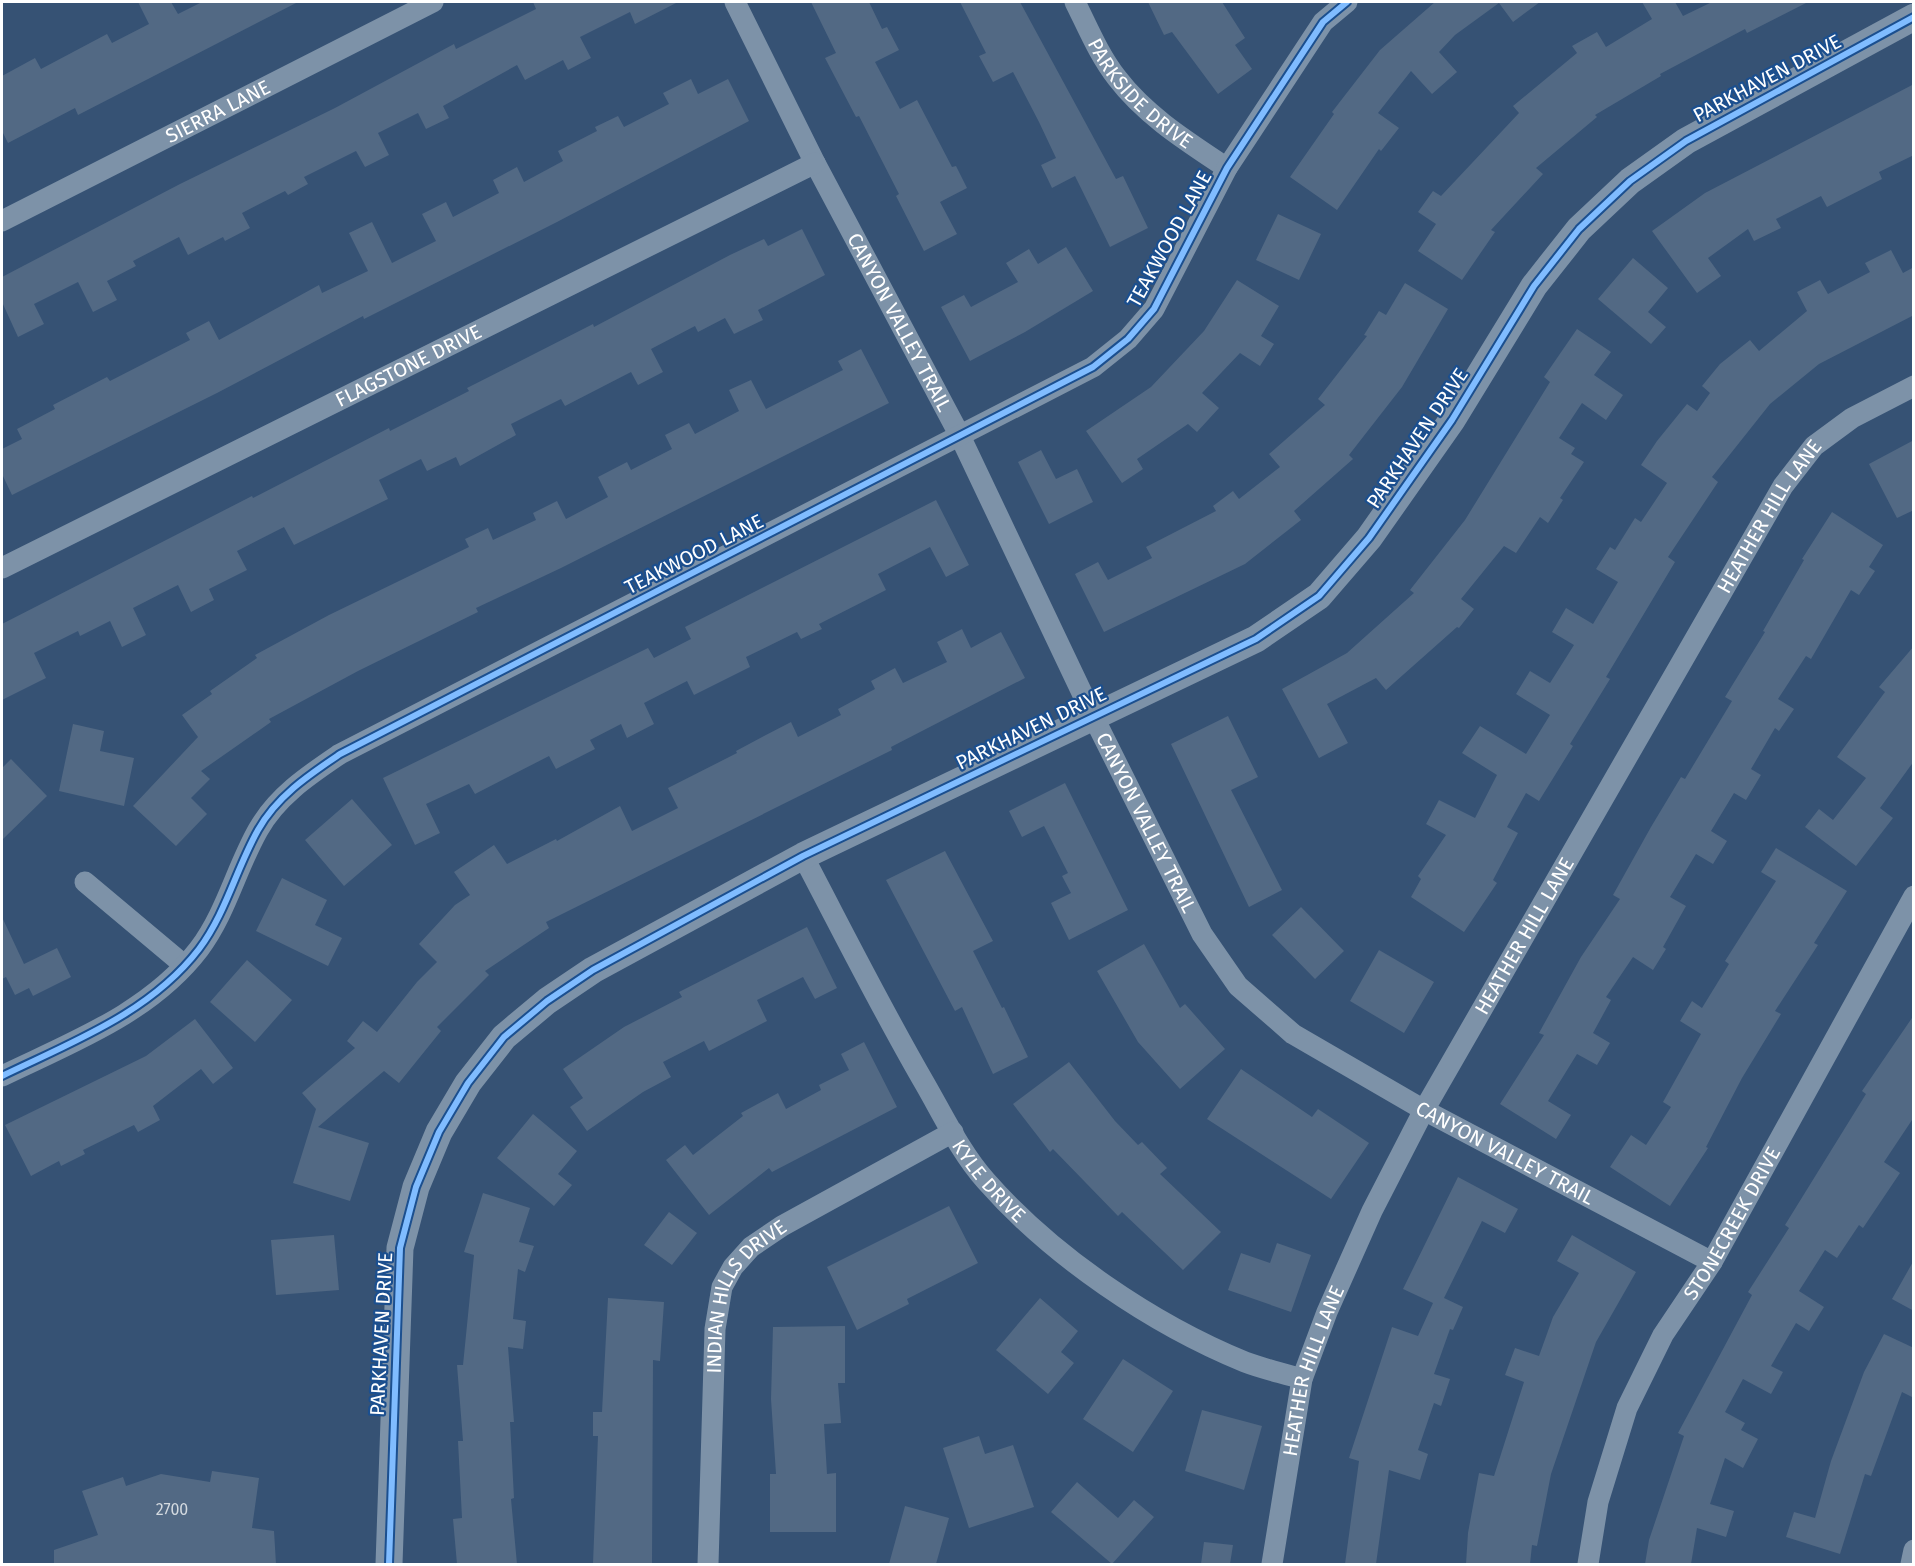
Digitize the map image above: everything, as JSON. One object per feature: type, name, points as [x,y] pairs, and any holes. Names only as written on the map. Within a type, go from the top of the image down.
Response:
[{"type":"street","name":"SIERRA LANE","points":[[2,221],[433,2]]},
{"type":"street","name":"CANYON VALLEY TRAIL","points":[[735,2],[815,163],[960,436],[1093,716],[1202,934],[1238,986],[1293,1034],[1424,1110],[1712,1262]]},
{"type":"street","name":"PARKSIDE DRIVE","points":[[1076,2],[1095,45],[1118,79],[1175,134],[1227,168]]},
{"type":"street","name":"TEAKWOOD LANE","points":[[2,1076],[108,1024],[158,993],[199,948],[223,911],[258,830],[294,785],[340,754],[1093,367],[1128,339],[1154,309],[1227,168],[1323,22],[1347,2]]},
{"type":"street","name":"PARKHAVEN DRIVE","points":[[389,1564],[400,1248],[416,1187],[444,1122],[468,1083],[504,1037],[547,1001],[593,970],[803,856],[1256,639],[1320,596],[1369,538],[1452,420],[1534,286],[1579,229],[1630,181],[1686,141],[1914,18]]},
{"type":"street","name":"FLAGSTONE DRIVE","points":[[2,568],[815,163]]},
{"type":"street","name":"HEATHER HILL LANE","points":[[1272,1564],[1302,1379],[1327,1312],[1368,1221],[1424,1110],[1783,486],[1814,446],[1852,418],[1914,386]]},
{"type":"street","name":"KYLE DRIVE","points":[[803,856],[907,1052],[953,1132],[985,1180],[1031,1225],[1087,1272],[1172,1325],[1245,1362],[1302,1379]]},
{"type":"street","points":[[85,882],[184,965]]},
{"type":"street","name":"STONECREEK DRIVE","points":[[1587,1564],[1598,1502],[1627,1408],[1663,1335],[1712,1262],[1914,896]]},
{"type":"street","name":"INDIAN HILLS DRIVE","points":[[708,1564],[716,1329],[722,1287],[733,1267],[751,1247],[782,1226],[953,1132]]},
{"type":"street","points":[[1911,1564],[1914,1550]]},
{"type":"building","points":[[138,2],[171,2],[178,14],[202,2],[298,2],[78,115],[75,108],[8,143],[2,131],[2,76],[35,58],[41,69],[107,34],[112,43],[149,24]]},
{"type":"building","points":[[533,2],[678,2],[635,24],[630,12],[580,37],[591,58],[568,70],[563,60],[525,80],[517,65],[443,106],[449,118],[426,129],[418,113],[378,133],[389,155],[365,167],[356,151],[304,177],[308,184],[288,195],[285,191],[242,213],[250,228],[225,241],[223,237],[188,255],[179,237],[133,261],[136,266],[107,281],[117,300],[93,312],[78,282],[34,304],[44,324],[18,337],[2,302],[2,277],[180,184],[335,108],[454,44],[456,49],[536,9]]},
{"type":"building","points":[[811,2],[869,2],[882,29],[887,27],[899,50],[875,62],[900,109],[917,100],[952,167],[956,166],[967,188],[940,202],[957,234],[924,251],[896,196],[899,194],[859,116],[856,117],[825,58],[836,53]]},
{"type":"building","points":[[960,2],[1020,2],[1116,179],[1123,176],[1148,228],[1110,247],[1075,176],[1052,188],[1041,165],[1056,158],[1039,122],[1013,72],[993,82],[979,56],[986,53]]},
{"type":"building","points":[[1148,2],[1222,2],[1245,38],[1235,45],[1252,69],[1218,94],[1172,32],[1164,35]]},
{"type":"building","points":[[1435,2],[1540,2],[1513,22],[1499,3],[1455,35],[1439,52],[1457,72],[1432,94],[1411,71],[1378,113],[1399,128],[1381,151],[1379,149],[1337,210],[1290,177],[1334,114],[1332,112],[1380,50]]},
{"type":"building","points":[[1642,2],[1675,2],[1683,16],[1712,2],[1808,2],[1747,33],[1745,29],[1660,74],[1661,76],[1595,115],[1597,117],[1536,168],[1543,174],[1491,230],[1495,232],[1462,280],[1418,251],[1436,224],[1418,212],[1433,191],[1441,196],[1519,113],[1513,106],[1577,53],[1572,46],[1597,32],[1606,47],[1652,19]]},
{"type":"building","points":[[691,79],[698,94],[728,79],[749,121],[557,222],[364,319],[363,316],[217,393],[12,495],[2,474],[2,449],[22,439],[17,429],[55,409],[53,405],[107,377],[110,381],[190,340],[186,333],[209,321],[219,340],[319,285],[322,293],[368,271],[349,233],[372,222],[392,263],[436,241],[422,214],[446,202],[453,217],[499,193],[493,180],[517,167],[524,182],[563,161],[558,151],[597,131],[595,127],[618,116],[624,127],[669,104],[663,93]]},
{"type":"building","points":[[1914,84],[1914,155],[1879,172],[1882,179],[1827,207],[1821,196],[1776,219],[1781,228],[1754,241],[1748,229],[1708,258],[1721,276],[1697,293],[1652,231],[1705,193]]},
{"type":"building","points":[[1278,214],[1321,234],[1299,280],[1256,260]]},
{"type":"building","points":[[802,229],[825,275],[758,310],[763,320],[734,334],[725,318],[698,332],[695,326],[651,349],[663,372],[638,385],[631,372],[565,406],[561,399],[511,424],[516,435],[460,466],[456,457],[427,471],[421,459],[379,480],[388,499],[294,545],[284,527],[237,551],[247,570],[209,589],[214,600],[191,612],[178,585],[133,608],[146,635],[122,647],[110,621],[80,636],[78,631],[34,653],[46,678],[2,700],[2,624],[252,496],[253,498],[389,428],[390,431],[469,391],[467,388],[593,324],[594,327],[730,255],[764,239],[768,246]]},
{"type":"building","points":[[1066,247],[1093,291],[1025,332],[970,361],[941,307],[964,295],[971,307],[1018,282],[1006,263],[1029,249],[1038,264]]},
{"type":"building","points":[[1891,250],[1903,273],[1914,267],[1914,315],[1819,364],[1770,404],[1712,477],[1718,482],[1668,557],[1675,562],[1606,677],[1610,679],[1570,744],[1573,746],[1539,801],[1526,793],[1507,827],[1518,833],[1493,880],[1497,883],[1464,932],[1411,897],[1421,879],[1418,876],[1446,835],[1426,824],[1439,800],[1475,818],[1497,775],[1462,753],[1480,726],[1526,754],[1550,715],[1516,694],[1530,671],[1550,683],[1574,645],[1552,632],[1566,608],[1593,624],[1618,582],[1596,569],[1610,547],[1615,550],[1635,518],[1641,522],[1667,483],[1641,465],[1657,441],[1687,404],[1697,411],[1710,393],[1702,386],[1720,364],[1750,340],[1759,351],[1807,311],[1797,292],[1820,280],[1828,294],[1870,272],[1865,263]]},
{"type":"building","points":[[1633,258],[1668,288],[1648,312],[1666,327],[1651,344],[1598,299]]},
{"type":"building","points":[[1237,280],[1279,306],[1261,336],[1274,344],[1260,366],[1240,353],[1202,393],[1219,408],[1197,432],[1188,424],[1137,459],[1143,469],[1122,483],[1086,431],[1151,387],[1204,331]]},
{"type":"building","points":[[1405,283],[1448,309],[1402,387],[1349,455],[1353,459],[1294,511],[1301,520],[1245,564],[1104,632],[1075,574],[1098,562],[1108,580],[1152,558],[1146,547],[1216,511],[1213,506],[1233,491],[1239,499],[1280,467],[1269,454],[1325,405],[1318,399],[1367,336],[1364,335],[1379,311],[1386,315]]},
{"type":"building","points":[[1577,329],[1611,352],[1594,375],[1623,395],[1606,420],[1582,403],[1559,438],[1575,448],[1571,454],[1584,462],[1560,498],[1563,500],[1548,523],[1540,517],[1516,553],[1504,546],[1461,599],[1474,609],[1459,628],[1457,627],[1386,690],[1376,678],[1327,704],[1348,743],[1319,758],[1282,689],[1347,653],[1414,593],[1410,590],[1465,520],[1550,382],[1544,377]]},
{"type":"building","points":[[861,349],[889,403],[561,568],[476,608],[478,612],[358,671],[269,719],[271,722],[201,771],[210,779],[191,798],[207,814],[176,846],[133,806],[198,737],[182,715],[212,694],[210,691],[257,658],[255,655],[329,615],[469,547],[465,539],[488,528],[493,540],[536,520],[533,513],[557,501],[566,519],[608,497],[598,477],[627,462],[631,470],[672,449],[665,435],[689,423],[695,434],[739,411],[729,390],[751,380],[766,409],[843,370],[838,361]]},
{"type":"building","points":[[1914,440],[1914,510],[1897,518],[1869,464]]},
{"type":"building","points":[[1041,450],[1056,479],[1077,469],[1093,502],[1049,524],[1018,462]]},
{"type":"building","points":[[936,500],[969,565],[946,577],[930,547],[878,574],[886,590],[819,624],[822,629],[801,639],[797,632],[746,657],[750,667],[694,695],[687,681],[644,703],[654,724],[627,738],[621,724],[590,740],[595,749],[556,769],[549,756],[475,794],[469,784],[426,804],[440,833],[415,845],[383,778],[648,648],[654,658],[691,639],[685,627]]},
{"type":"building","points":[[1832,512],[1883,545],[1869,567],[1875,571],[1859,595],[1851,590],[1811,659],[1806,656],[1778,699],[1794,709],[1779,731],[1775,728],[1751,769],[1761,775],[1746,800],[1734,793],[1711,831],[1727,841],[1713,864],[1696,854],[1670,897],[1686,906],[1663,947],[1666,949],[1653,970],[1633,957],[1606,997],[1611,1000],[1593,1033],[1610,1043],[1597,1065],[1577,1054],[1548,1101],[1571,1115],[1556,1139],[1500,1104],[1544,1035],[1539,1033],[1581,957],[1620,899],[1613,895],[1651,827],[1681,777],[1685,779],[1732,701],[1725,697],[1765,632],[1763,631],[1804,560],[1802,559]]},
{"type":"building","points":[[962,629],[971,648],[1001,632],[1025,678],[891,747],[892,750],[546,922],[549,928],[485,971],[489,975],[437,1027],[441,1031],[399,1083],[384,1071],[318,1127],[369,1143],[350,1201],[293,1183],[316,1109],[302,1093],[355,1048],[347,1041],[363,1021],[377,1032],[417,982],[437,962],[419,944],[455,905],[470,895],[454,872],[494,845],[507,864],[556,839],[557,841],[620,806],[632,831],[678,808],[668,788],[737,753],[736,751],[791,722],[798,737],[841,715],[838,709],[875,689],[871,681],[895,668],[903,683],[947,662],[937,642]]},
{"type":"building","points":[[1914,646],[1914,761],[1880,808],[1893,818],[1856,866],[1805,827],[1819,809],[1833,820],[1866,778],[1837,757],[1885,692],[1879,687]]},
{"type":"building","points":[[1228,716],[1258,777],[1231,790],[1282,890],[1249,907],[1171,744]]},
{"type":"building","points":[[73,724],[104,731],[100,751],[134,758],[124,806],[59,791]]},
{"type":"building","points":[[11,759],[47,796],[2,840],[2,768]]},
{"type":"building","points":[[1065,783],[1128,910],[1069,940],[1051,903],[1071,893],[1062,876],[1068,873],[1044,826],[1022,837],[1009,811]]},
{"type":"building","points":[[352,799],[392,845],[344,886],[305,840]]},
{"type":"building","points":[[1776,848],[1847,891],[1814,943],[1818,945],[1775,1011],[1781,1014],[1742,1078],[1706,1147],[1708,1148],[1670,1206],[1610,1167],[1631,1135],[1646,1145],[1671,1107],[1663,1102],[1701,1034],[1680,1021],[1692,1001],[1702,1008],[1729,964],[1725,961],[1776,881],[1761,872]]},
{"type":"building","points":[[945,851],[993,941],[973,951],[1028,1057],[993,1074],[962,1007],[955,1011],[886,880]]},
{"type":"building","points":[[282,878],[327,900],[315,925],[342,938],[328,966],[256,931]]},
{"type":"building","points":[[1301,907],[1344,951],[1315,979],[1272,935]]},
{"type":"building","points":[[2,917],[24,964],[57,948],[71,977],[33,996],[29,988],[15,995],[6,977],[2,979]]},
{"type":"building","points":[[807,927],[837,988],[815,999],[803,977],[757,1000],[767,1021],[709,1051],[704,1041],[663,1062],[671,1077],[643,1092],[587,1131],[570,1107],[583,1098],[563,1069],[624,1027],[682,997],[679,992]]},
{"type":"building","points":[[1144,944],[1180,1008],[1185,1004],[1225,1049],[1180,1089],[1138,1042],[1097,971]]},
{"type":"building","points":[[1379,950],[1434,982],[1404,1033],[1350,1001]]},
{"type":"building","points":[[247,960],[292,1000],[255,1042],[210,1002]]},
{"type":"building","points":[[1914,1015],[1914,1117],[1884,1162],[1900,1173],[1863,1228],[1859,1225],[1837,1258],[1825,1250],[1799,1291],[1824,1307],[1809,1331],[1796,1323],[1771,1366],[1783,1372],[1771,1394],[1743,1379],[1725,1412],[1745,1423],[1741,1430],[1758,1439],[1743,1468],[1725,1458],[1710,1504],[1734,1511],[1726,1537],[1697,1528],[1691,1564],[1645,1564],[1649,1540],[1684,1436],[1678,1433],[1752,1295],[1748,1292],[1789,1228],[1785,1225],[1866,1094],[1862,1091]]},
{"type":"building","points":[[195,1019],[233,1068],[213,1084],[201,1069],[153,1106],[160,1120],[138,1132],[134,1125],[83,1150],[85,1154],[61,1166],[59,1161],[31,1176],[5,1125],[146,1056]]},
{"type":"building","points":[[864,1042],[897,1107],[772,1172],[769,1168],[709,1215],[666,1160],[685,1145],[693,1155],[743,1116],[741,1113],[778,1093],[786,1109],[821,1090],[819,1085],[849,1070],[841,1054]]},
{"type":"building","points":[[1069,1062],[1115,1121],[1138,1145],[1142,1142],[1167,1168],[1160,1174],[1221,1232],[1183,1270],[1122,1212],[1118,1216],[1053,1149],[1050,1152],[1013,1104]]},
{"type":"building","points":[[1241,1069],[1312,1117],[1318,1109],[1369,1143],[1331,1199],[1207,1119]]},
{"type":"building","points":[[533,1114],[577,1151],[558,1174],[572,1185],[554,1206],[497,1158]]},
{"type":"building","points":[[1458,1177],[1518,1209],[1505,1233],[1482,1221],[1444,1298],[1463,1307],[1453,1330],[1450,1329],[1434,1374],[1450,1379],[1441,1406],[1434,1403],[1418,1450],[1428,1454],[1420,1480],[1389,1470],[1376,1564],[1345,1564],[1359,1461],[1349,1458],[1392,1327],[1418,1336],[1433,1303],[1403,1289]]},
{"type":"building","points":[[483,1193],[530,1208],[519,1242],[534,1246],[525,1272],[518,1269],[513,1319],[526,1321],[523,1349],[508,1347],[514,1422],[510,1422],[514,1498],[511,1499],[517,1564],[457,1564],[453,1519],[462,1518],[458,1441],[463,1441],[457,1365],[463,1365],[474,1255],[464,1252]]},
{"type":"building","points":[[949,1206],[978,1263],[907,1299],[909,1304],[857,1330],[827,1267]]},
{"type":"building","points":[[669,1212],[697,1233],[672,1265],[644,1245]]},
{"type":"building","points":[[334,1235],[339,1290],[276,1295],[271,1240]]},
{"type":"building","points":[[1572,1235],[1636,1272],[1596,1342],[1551,1474],[1537,1546],[1532,1545],[1530,1564],[1466,1564],[1468,1533],[1479,1473],[1494,1476],[1524,1382],[1505,1375],[1515,1348],[1539,1356],[1553,1317],[1579,1273],[1557,1261]]},
{"type":"building","points":[[1277,1243],[1311,1255],[1291,1312],[1228,1290],[1241,1253],[1270,1263]]},
{"type":"building","points":[[1914,1260],[1914,1311],[1892,1299]]},
{"type":"building","points":[[608,1298],[664,1302],[660,1361],[653,1360],[652,1564],[593,1564],[598,1436],[593,1436],[593,1412],[602,1412]]},
{"type":"building","points":[[1040,1298],[1078,1331],[1061,1352],[1074,1363],[1048,1394],[996,1350]]},
{"type":"building","points":[[845,1326],[845,1383],[838,1383],[841,1423],[824,1424],[827,1474],[836,1473],[836,1532],[770,1532],[770,1474],[776,1474],[771,1399],[773,1327]]},
{"type":"building","points":[[1884,1334],[1914,1348],[1914,1398],[1902,1392],[1871,1476],[1865,1474],[1840,1554],[1786,1537],[1794,1512],[1815,1518],[1831,1461],[1864,1372]]},
{"type":"building","points":[[1123,1359],[1173,1391],[1133,1452],[1083,1419]]},
{"type":"building","points":[[1202,1410],[1262,1426],[1244,1490],[1185,1471]]},
{"type":"building","points":[[979,1436],[985,1454],[1013,1445],[1034,1507],[969,1528],[943,1448]]},
{"type":"building","points":[[212,1471],[259,1478],[252,1528],[274,1531],[276,1564],[54,1564],[54,1550],[98,1535],[82,1491],[123,1477],[126,1486],[161,1474],[210,1482]]},
{"type":"building","points":[[1077,1482],[1118,1518],[1134,1500],[1154,1517],[1112,1564],[1051,1512]]},
{"type":"building","points":[[905,1506],[949,1518],[936,1564],[889,1564]]},
{"type":"building","points":[[1204,1542],[1233,1545],[1230,1564],[1201,1564]]},
{"type":"cycle path","points":[[2,1076],[108,1024],[157,991],[179,971],[199,949],[217,921],[250,845],[274,807],[294,787],[340,754],[1093,367],[1128,339],[1154,309],[1227,168],[1323,22],[1347,2]]},
{"type":"cycle path","points":[[389,1564],[400,1248],[416,1187],[439,1132],[468,1083],[504,1037],[547,1001],[593,970],[803,856],[1256,639],[1319,596],[1369,538],[1452,420],[1534,286],[1579,229],[1630,181],[1686,141],[1914,17]]}]
